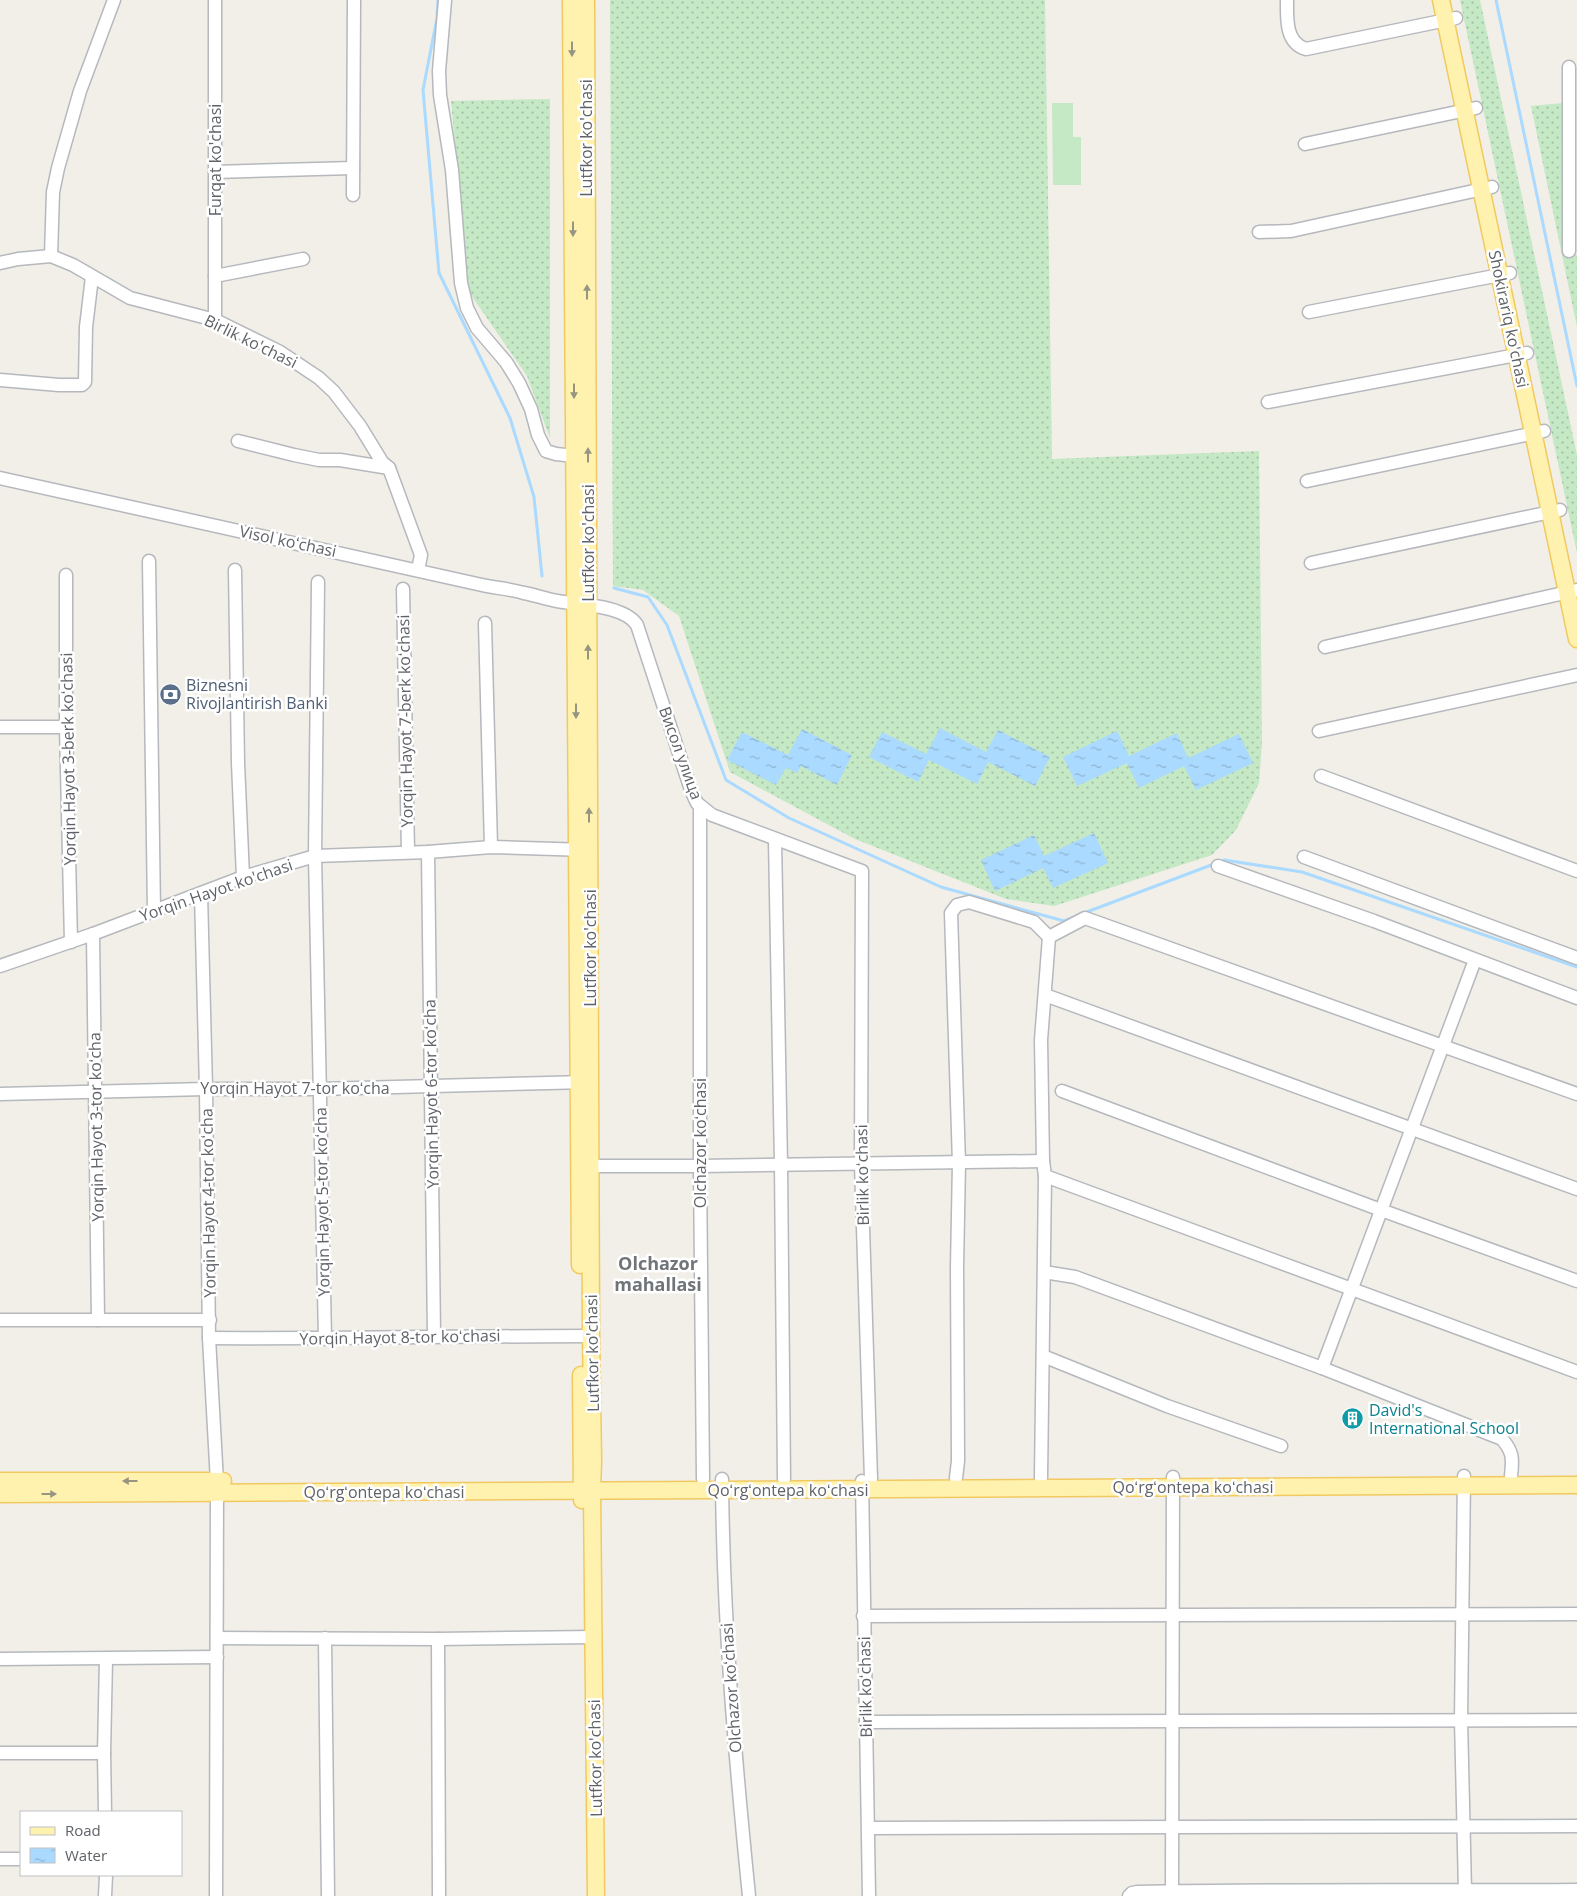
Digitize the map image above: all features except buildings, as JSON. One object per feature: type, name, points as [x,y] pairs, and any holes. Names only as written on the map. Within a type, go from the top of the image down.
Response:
[{"type":"main road","name":"Lutfkor ko'chasi","points":[[572,0],[575,456],[582,605]]},
{"type":"main road","name":"Lutfkor ko'chasi","points":[[586,0],[582,605],[588,1637],[586,1896]]},
{"type":"main road","name":"Shokirariq ko'chasi","points":[[1441,0],[1451,19],[1555,511],[1574,590],[1577,639]]},
{"type":"main road","name":"Shokirariq ko'chasi","points":[[1451,19],[1453,0]]},
{"type":"main road","name":"Qoʻrgʻontepa koʻchasi","points":[[1464,1481],[1511,1476],[1577,1475]]},
{"type":"main road","name":"Qoʻrgʻontepa koʻchasi","points":[[587,1485],[703,1479],[722,1485],[784,1479],[865,1482],[956,1478],[1041,1478],[1173,1482]]},
{"type":"main road","name":"Qoʻrgʻontepa koʻchasi","points":[[0,1481],[217,1487]]},
{"type":"main road","name":"Qoʻrgʻontepa koʻchasi","points":[[0,1494],[217,1487],[722,1485],[865,1482],[1464,1481],[1577,1485]]},
{"type":"main road","name":"Lutfkor ko'chasi","points":[[588,1637],[596,1896]]},
{"type":"street","points":[[0,263],[50,256],[53,192],[58,168],[80,92],[114,0]]},
{"type":"street","name":"Furqat ko'chasi","points":[[215,0],[215,320]]},
{"type":"street","points":[[353,194],[354,0]]},
{"type":"street","points":[[445,0],[439,71],[440,95],[452,170],[461,283],[467,308],[477,328],[506,362],[519,383],[531,409],[538,436],[546,450],[556,454],[575,456]]},
{"type":"street","points":[[1287,0],[1290,36],[1295,44],[1306,49],[1451,19]]},
{"type":"street","points":[[1569,67],[1569,252]]},
{"type":"street","points":[[1305,144],[1470,110]]},
{"type":"street","points":[[215,172],[354,168]]},
{"type":"street","points":[[1259,232],[1291,231],[1487,188]]},
{"type":"street","name":"Birlik ko'chasi","points":[[50,256],[130,298],[215,320],[280,352],[319,378],[348,408],[382,462],[389,468],[421,555],[418,570]]},
{"type":"street","points":[[215,276],[303,259]]},
{"type":"street","points":[[1309,312],[1505,274]]},
{"type":"street","points":[[0,380],[59,385],[82,385],[85,382],[86,327],[92,277]]},
{"type":"street","points":[[1268,402],[1522,354]]},
{"type":"street","points":[[1308,481],[1538,432]]},
{"type":"street","points":[[238,441],[319,460],[340,460],[389,468]]},
{"type":"street","name":"Visol koʻchasi","points":[[0,478],[482,585],[582,605]]},
{"type":"street","points":[[1311,563],[1555,511]]},
{"type":"street","points":[[149,561],[154,912]]},
{"type":"street","points":[[235,570],[242,877]]},
{"type":"street","name":"Yorqin Hayot 3-berk koʻchasi","points":[[66,576],[66,727],[71,942]]},
{"type":"street","name":"Yorqin Hayot 5-tor koʻcha","points":[[318,582],[315,856],[324,1339]]},
{"type":"street","name":"Yorqin Hayot 7-berk koʻchasi","points":[[402,589],[408,852]]},
{"type":"street","points":[[1325,647],[1574,590]]},
{"type":"street","name":"Висол улица","points":[[582,605],[606,608],[634,620],[637,625],[691,790],[700,806],[712,815],[775,840],[862,870]]},
{"type":"street","points":[[485,623],[491,847]]},
{"type":"street","points":[[1319,731],[1577,675]]},
{"type":"street","points":[[0,727],[66,727]]},
{"type":"street","points":[[1321,776],[1577,871]]},
{"type":"street","name":"Olchazor koʻchasi","points":[[700,806],[700,1166],[703,1479]]},
{"type":"street","points":[[775,840],[784,1479]]},
{"type":"street","name":"Yorqin Hayot ko'chasi","points":[[0,966],[154,912],[242,877],[315,856],[428,852],[491,847],[583,850]]},
{"type":"street","name":"Yorqin Hayot 6-tor koʻcha","points":[[428,852],[434,1336]]},
{"type":"street","points":[[1304,857],[1577,958]]},
{"type":"street","points":[[1218,866],[1374,921],[1577,998]]},
{"type":"street","name":"Birlik koʻchasi","points":[[862,870],[861,1164],[865,1482],[864,1616],[869,1896]]},
{"type":"street","name":"Yorqin Hayot 4-tor koʻcha","points":[[201,894],[210,1338],[217,1487],[216,1896]]},
{"type":"street","points":[[956,1478],[958,1461],[957,1267],[959,1163],[950,913],[957,905],[968,902],[1034,922],[1049,937],[1041,1040],[1043,1161],[1045,1176],[1041,1478]]},
{"type":"street","points":[[1049,937],[1085,918],[1577,1094]]},
{"type":"street","name":"Yorqin Hayot 3-tor koʻcha","points":[[93,934],[98,1320]]},
{"type":"street","points":[[1322,1368],[1475,960]]},
{"type":"street","points":[[1045,995],[1577,1189]]},
{"type":"street","name":"Yorqin Hayot 7-tor koʻcha","points":[[0,1094],[206,1089],[432,1087],[585,1082]]},
{"type":"street","points":[[1062,1091],[1577,1281]]},
{"type":"street","points":[[585,1166],[1043,1161]]},
{"type":"street","points":[[1045,1176],[1577,1372]]},
{"type":"street","points":[[1044,1272],[1075,1278],[1322,1368],[1502,1439],[1510,1449],[1512,1460],[1511,1476]]},
{"type":"street","points":[[0,1320],[210,1320]]},
{"type":"street","name":"Yorqin Hayot 8-tor koʻchasi","points":[[210,1338],[324,1339],[434,1336],[586,1336]]},
{"type":"street","points":[[1043,1356],[1167,1406],[1281,1446]]},
{"type":"street","points":[[1464,1481],[1462,1613],[1464,1891]]},
{"type":"street","points":[[1172,1891],[1173,1482]]},
{"type":"street","name":"Olchazor koʻchasi","points":[[722,1485],[723,1568],[732,1730],[749,1896]]},
{"type":"street","points":[[864,1616],[1577,1614]]},
{"type":"street","points":[[217,1638],[438,1639],[588,1637]]},
{"type":"street","points":[[325,1638],[328,1896]]},
{"type":"street","points":[[438,1639],[439,1896]]},
{"type":"street","points":[[0,1659],[217,1657]]},
{"type":"street","points":[[105,1811],[106,1659]]},
{"type":"street","points":[[866,1722],[1577,1720]]},
{"type":"street","points":[[0,1753],[104,1753]]},
{"type":"street","points":[[869,1828],[1577,1826]]},
{"type":"street","points":[[0,1859],[20,1859]]},
{"type":"street","points":[[105,1896],[106,1876]]},
{"type":"street","points":[[1129,1896],[1137,1892],[1172,1891],[1440,1894],[1464,1891],[1541,1893],[1577,1890]]},
{"type":"green space","points":[[610,0],[1045,0],[1052,459],[1259,451],[1262,744],[1259,783],[1236,830],[1212,855],[1054,906],[1006,899],[855,839],[730,772],[679,616],[643,590],[613,586]]},
{"type":"green space","points":[[1460,0],[1480,0],[1577,455],[1577,553]]},
{"type":"green space","points":[[550,99],[550,438],[527,376],[469,292],[451,101]]},
{"type":"green space","points":[[1052,103],[1073,103],[1073,137],[1081,137],[1081,185],[1053,185]]},
{"type":"green space","points":[[1563,103],[1563,256],[1577,255],[1577,327],[1531,106]]},
{"type":"water","points":[[940,728],[986,752],[998,730],[1050,757],[1035,786],[988,762],[977,784],[929,760],[918,782],[869,757],[882,732],[926,754]]},
{"type":"water","points":[[802,729],[852,755],[837,785],[801,766],[797,773],[786,768],[776,785],[727,760],[742,732],[788,755]]},
{"type":"water","points":[[1117,731],[1129,756],[1177,733],[1188,758],[1239,734],[1253,763],[1196,790],[1184,766],[1139,788],[1127,763],[1077,786],[1063,757]]},
{"type":"water","points":[[1094,833],[1108,863],[1053,888],[1043,868],[995,891],[981,860],[1034,835],[1044,856]]},
{"type":"waterway","points":[[438,0],[437,18],[423,90],[439,273],[510,418],[534,497],[542,576]]},
{"type":"waterway","points":[[1496,0],[1577,386]]},
{"type":"waterway","points":[[614,588],[648,597],[667,625],[726,780],[789,818],[941,887],[1064,921],[1074,917]]},
{"type":"waterway","points":[[1220,862],[1224,860],[1302,872],[1577,967]]},
{"type":"waterway","points":[[1084,913],[1214,864]]},
{"type":"place","name":"Biznesni Rivojlantirish Banki","points":[[170,694]]},
{"type":"place","name":"David's International School","points":[[1353,1419]]},
{"type":"district","name":"Olchazor mahallasi","points":[[658,1273]]}]
